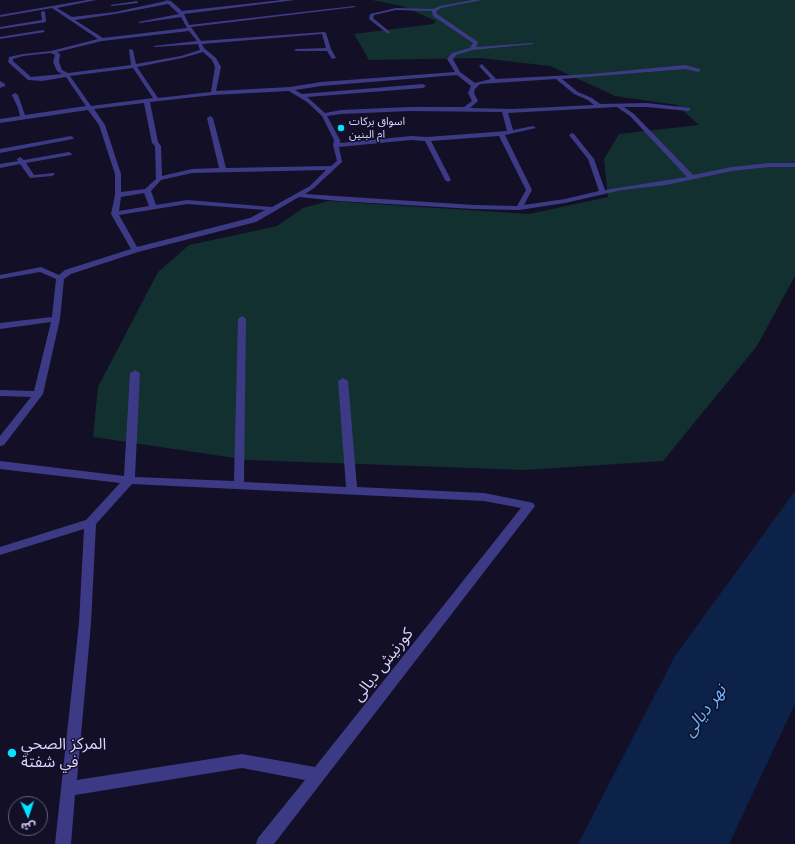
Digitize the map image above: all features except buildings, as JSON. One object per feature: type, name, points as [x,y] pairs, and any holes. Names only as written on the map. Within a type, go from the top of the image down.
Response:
[{"type":"street","points":[[0,16],[94,0]]},
{"type":"street","points":[[140,22],[181,14],[293,0]]},
{"type":"street","points":[[388,33],[371,18],[372,14],[396,9],[434,10],[440,7],[480,0]]},
{"type":"street","points":[[112,5],[141,1]]},
{"type":"street","points":[[70,18],[115,13],[169,1],[181,14],[200,43],[202,49],[214,59],[218,66],[213,93]]},
{"type":"street","points":[[53,7],[102,40]]},
{"type":"street","points":[[205,50],[182,57],[134,66],[30,80],[10,61],[11,58],[51,52],[102,40],[354,7]]},
{"type":"street","points":[[434,10],[436,14],[476,43],[472,49]]},
{"type":"street","points":[[0,28],[44,21],[43,12]]},
{"type":"street","points":[[0,38],[44,31]]},
{"type":"street","points":[[154,46],[324,33],[329,49],[334,58]]},
{"type":"street","points":[[474,85],[458,73],[450,59],[454,54],[472,49],[532,44]]},
{"type":"street","points":[[296,50],[329,49]]},
{"type":"street","points":[[131,50],[134,66],[157,100]]},
{"type":"street","points":[[51,52],[58,54],[56,62],[60,71],[67,75],[102,125],[118,174],[118,195],[115,214],[135,250]]},
{"type":"street","points":[[482,66],[495,81]]},
{"type":"street","points":[[474,85],[487,81],[634,73],[685,67],[698,70]]},
{"type":"street","points":[[0,121],[46,113],[213,93],[290,89],[322,84],[458,73]]},
{"type":"street","points":[[558,78],[576,93],[590,99],[598,105]]},
{"type":"street","points":[[0,83],[3,85],[0,86]]},
{"type":"street","points":[[465,109],[474,101],[472,88],[474,85]]},
{"type":"street","points":[[300,96],[423,86]]},
{"type":"street","points":[[0,443],[38,394],[56,319],[60,278],[68,272],[135,250],[254,220],[312,187],[340,161],[336,145],[337,140],[324,115],[290,89]]},
{"type":"street","points":[[16,95],[23,118]]},
{"type":"street","points":[[147,102],[155,143],[158,146],[159,179]]},
{"type":"street","points":[[324,115],[341,112],[410,108],[505,111],[598,105],[647,105],[688,109]]},
{"type":"street","points":[[618,105],[632,114],[691,177]]},
{"type":"street","points":[[505,111],[510,132]]},
{"type":"street","points":[[210,118],[223,170]]},
{"type":"street","points":[[336,145],[411,138],[427,139],[501,134],[533,128]]},
{"type":"street","points":[[501,134],[529,190],[519,208]]},
{"type":"street","points":[[572,135],[591,159],[603,193]]},
{"type":"street","points":[[0,151],[71,138]]},
{"type":"street","points":[[427,139],[448,180]]},
{"type":"street","points":[[14,149],[32,177],[52,174]]},
{"type":"street","points":[[0,166],[69,154]]},
{"type":"street","points":[[299,195],[338,199],[440,204],[474,208],[519,208],[566,201],[622,188],[666,183],[732,169],[795,165]]},
{"type":"street","points":[[118,195],[147,191],[159,179],[192,172],[333,168]]},
{"type":"street","points":[[147,191],[153,207]]},
{"type":"street","points":[[115,214],[187,202],[275,209]]},
{"type":"street","points":[[0,277],[42,269],[60,278]]},
{"type":"street","points":[[0,326],[56,319]]},
{"type":"street","points":[[239,485],[242,319]]},
{"type":"street","points":[[0,551],[90,523],[129,480],[135,373]]},
{"type":"street","points":[[0,465],[129,480],[352,490],[343,381]]},
{"type":"street","points":[[0,393],[38,394]]},
{"type":"street","name":"كورنيش ديالى","points":[[264,844],[529,506],[484,497],[352,490]]},
{"type":"street","points":[[63,844],[85,623],[90,523]]},
{"type":"street","points":[[68,789],[242,761],[318,775]]},
{"type":"green space","points":[[372,0],[795,0],[795,276],[757,346],[663,461],[525,470],[248,460],[93,437],[98,387],[158,272],[189,245],[277,226],[303,208],[329,201],[529,214],[608,197],[604,159],[619,134],[699,125],[677,105],[615,96],[550,66],[480,58],[369,60],[354,34],[433,24],[436,21],[402,6]]},
{"type":"water","name":"نهر ديالى","points":[[795,491],[795,704],[729,844],[578,844],[675,656]]},
{"type":"place","name":"اسواق بركات ام البنين","points":[[341,128]]},
{"type":"place","name":"المركز الصحي في شفتة","points":[[12,753]]}]
